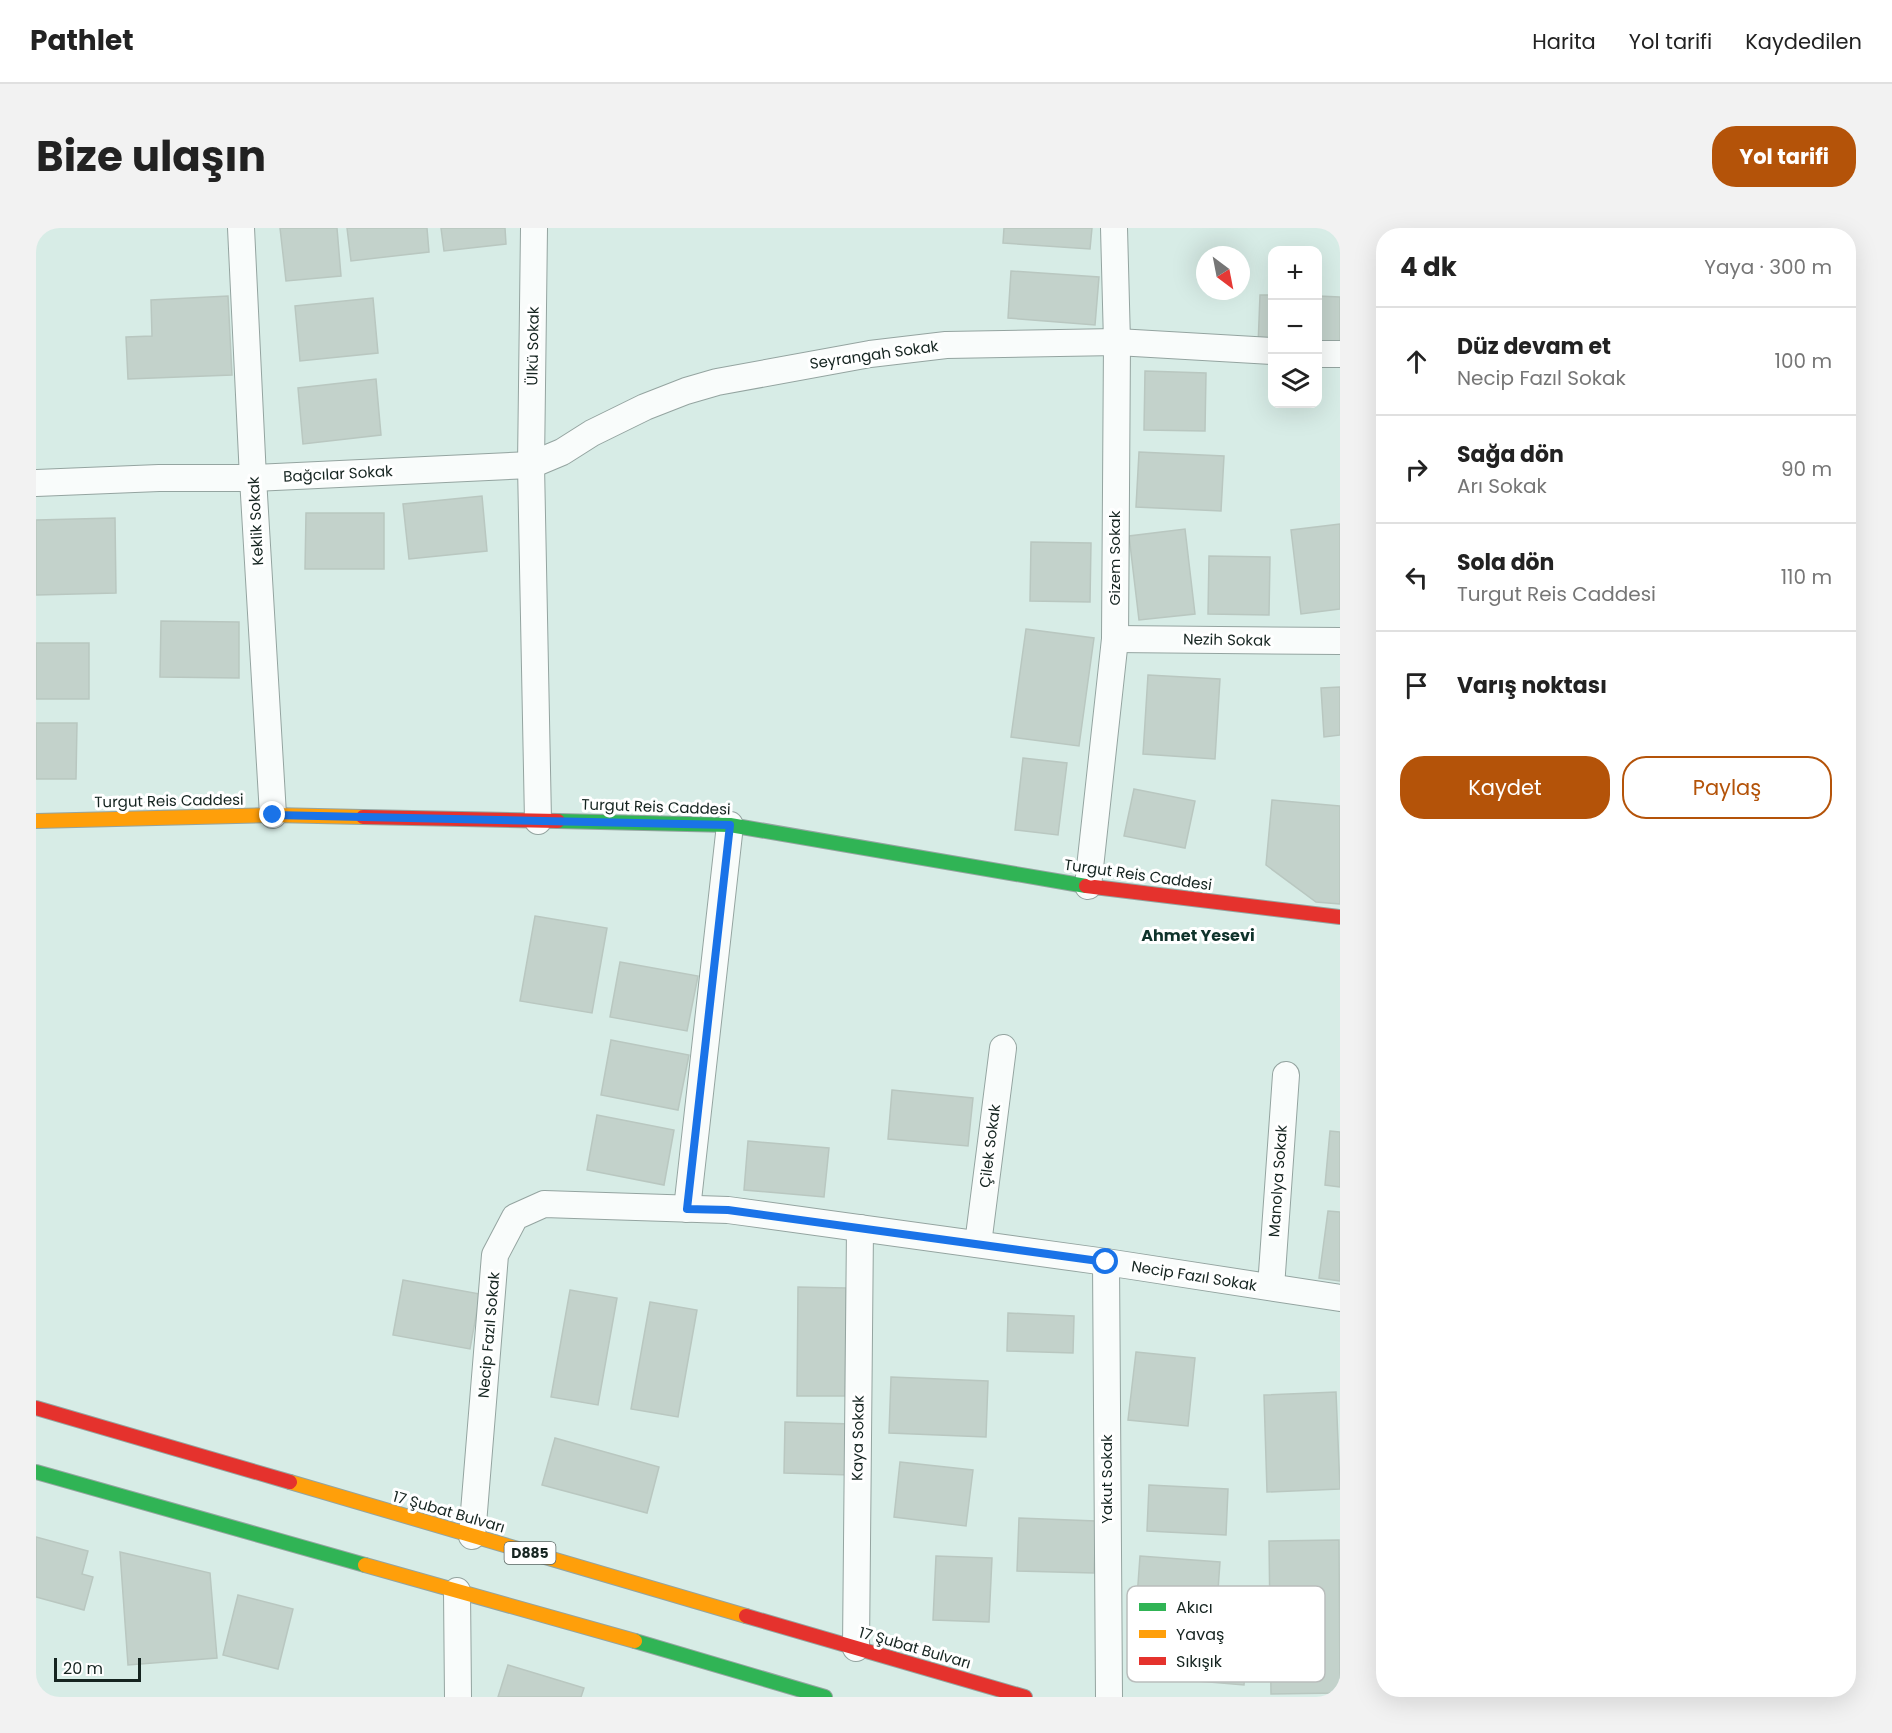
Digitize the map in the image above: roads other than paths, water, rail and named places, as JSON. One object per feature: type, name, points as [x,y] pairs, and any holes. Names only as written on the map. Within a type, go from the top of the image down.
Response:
[{"type":"main road","name":"Turgut Reis Caddesi","points":[[36,821],[273,815],[730,825],[1088,886],[1340,917]]},
{"type":"main road","name":"17 Şubat Bulvarı","points":[[36,1408],[1025,1697]]},
{"type":"main road","points":[[36,1472],[728,1667],[825,1697]]},
{"type":"street","name":"Keklik Sokak","points":[[241,228],[273,815]]},
{"type":"street","name":"Ülkü Sokak","points":[[534,228],[531,465],[538,821]]},
{"type":"street","name":"Gizem Sokak","points":[[1088,886],[1115,639],[1117,342],[1114,228]]},
{"type":"street","name":"Seyrangah Sokak","points":[[531,465],[562,452],[592,433],[645,407],[717,382],[907,348],[946,345],[1117,342],[1268,351]]},
{"type":"street","points":[[1322,354],[1340,354]]},
{"type":"street","name":"Bağcılar Sokak","points":[[36,483],[159,478],[253,478],[531,465]]},
{"type":"street","name":"Nezih Sokak","points":[[1115,639],[1340,641]]},
{"type":"street","points":[[687,1209],[730,825]]},
{"type":"street","name":"Çilek Sokak","points":[[978,1244],[1003,1048]]},
{"type":"street","name":"Manolya Sokak","points":[[1271,1287],[1286,1075]]},
{"type":"street","name":"Necip Fazıl Sokak","points":[[472,1536],[495,1255],[515,1217],[544,1204],[728,1210],[1106,1262],[1340,1298]]},
{"type":"street","name":"Kaya Sokak","points":[[856,1648],[860,1228]]},
{"type":"street","name":"Yakut Sokak","points":[[1106,1262],[1109,1697]]},
{"type":"street","points":[[457,1591],[458,1697]]},
{"type":"district","name":"Ahmet Yesevi","points":[[1198,935]]}]
